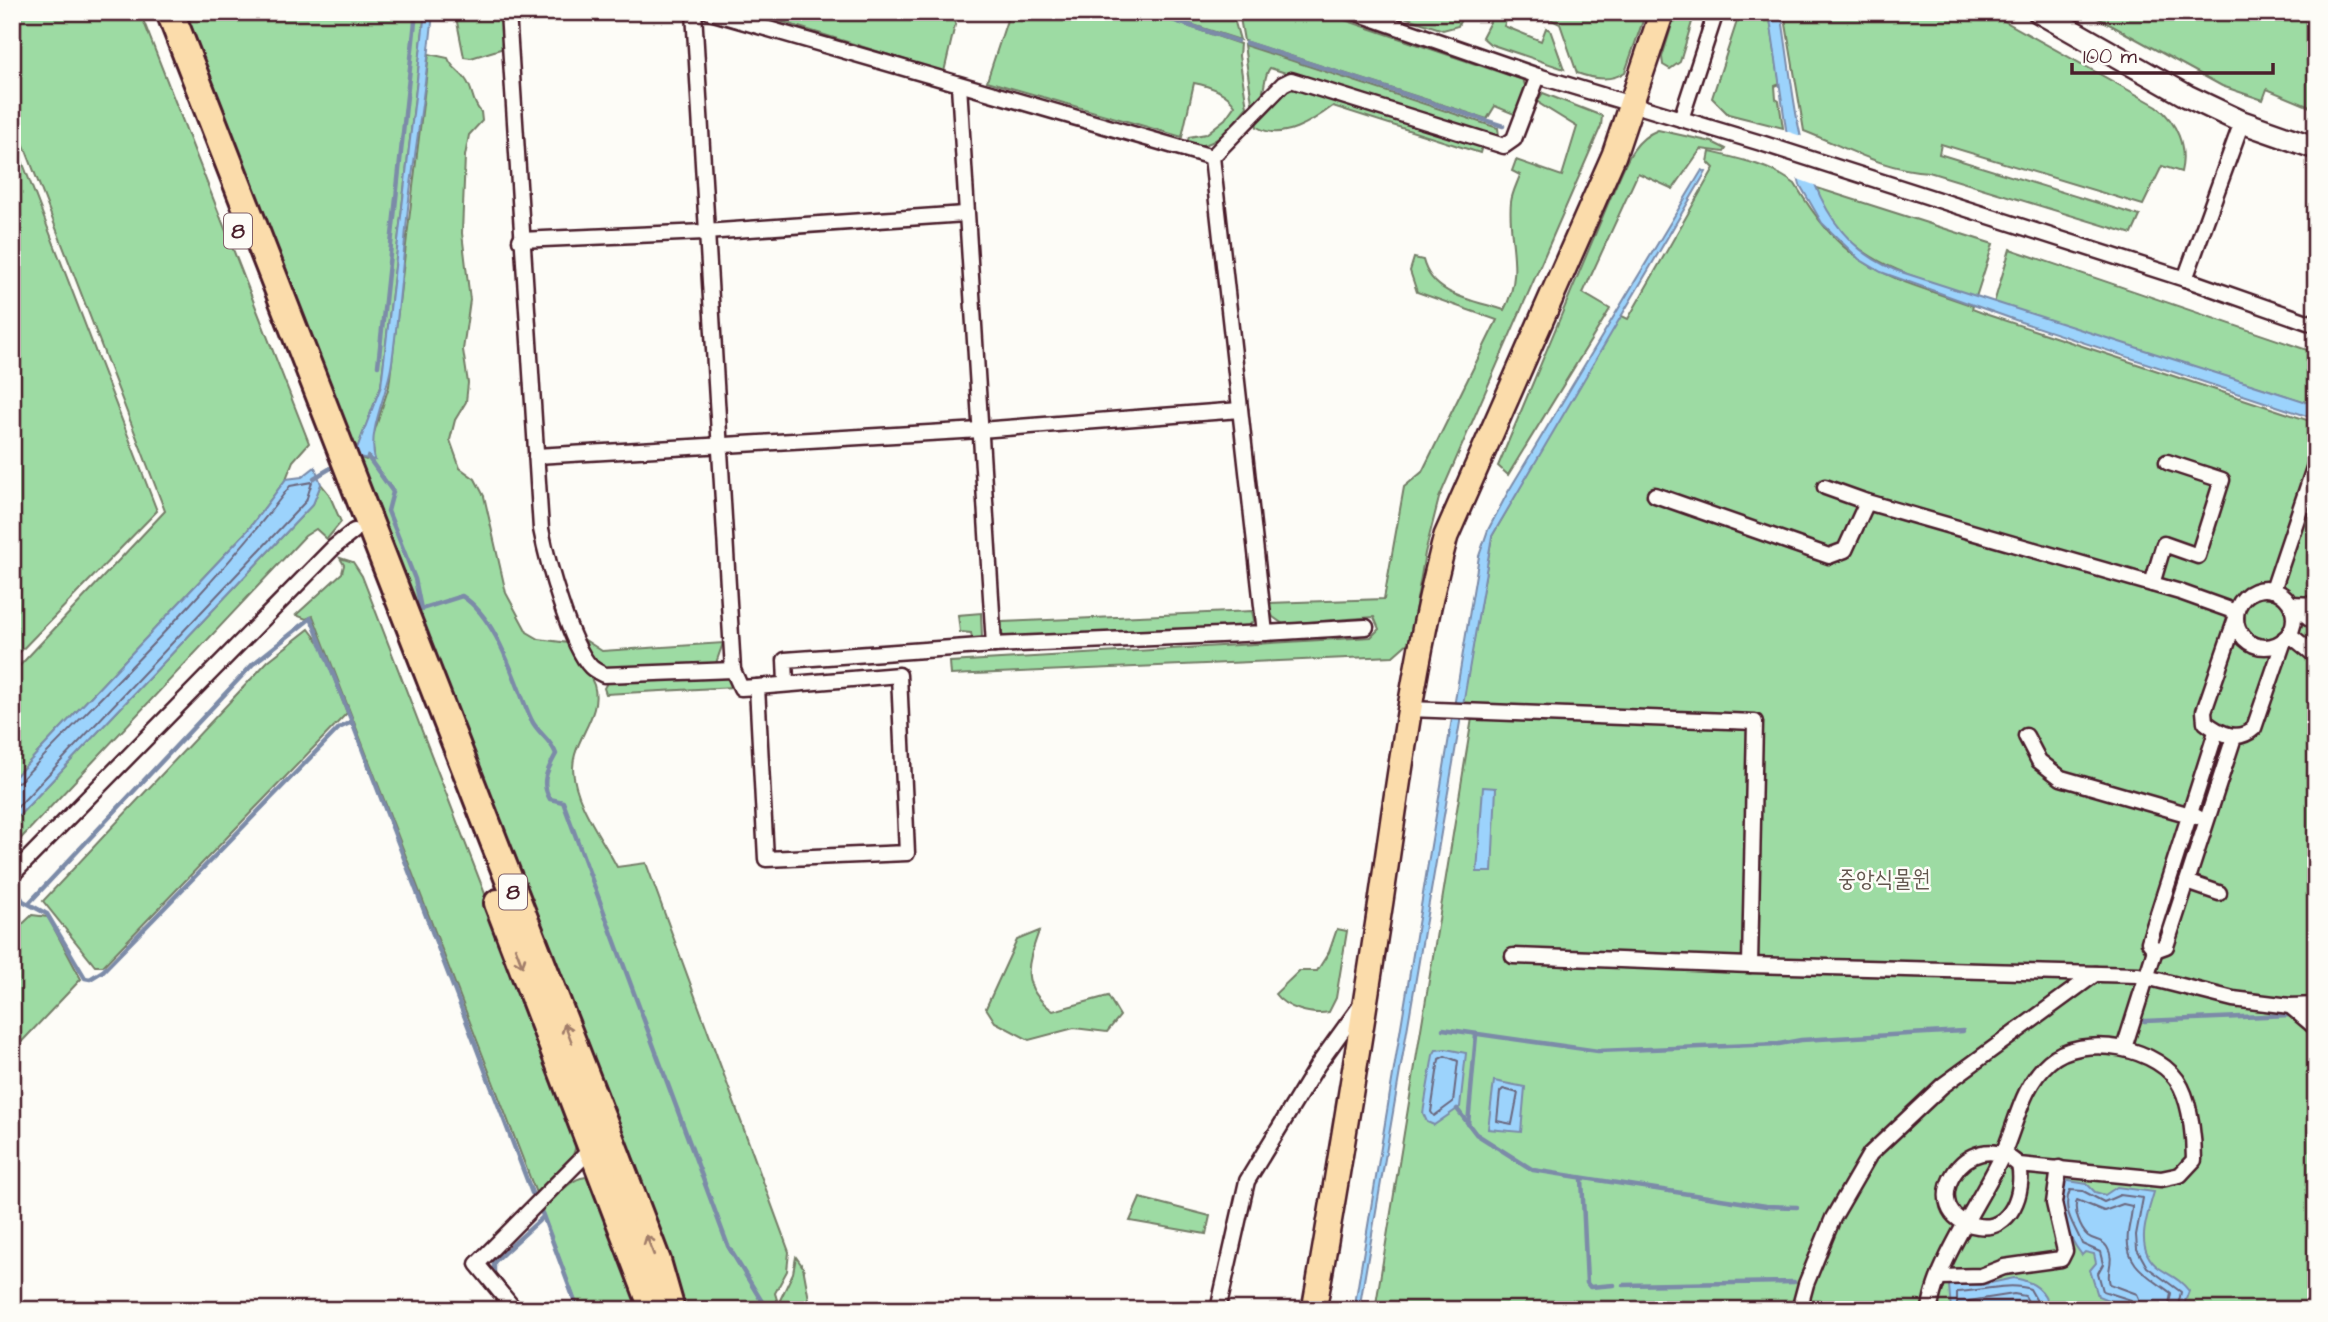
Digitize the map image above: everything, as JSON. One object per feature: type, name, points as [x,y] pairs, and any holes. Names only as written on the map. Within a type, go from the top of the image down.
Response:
[{"type":"highway","name":"8","points":[[153,12],[611,1141],[657,1261],[671,1310]]},
{"type":"highway","name":"8","points":[[170,12],[330,447]]},
{"type":"highway","name":"8","points":[[343,479],[354,531],[653,1310]]},
{"type":"main road","points":[[1314,1310],[1366,998],[1409,709],[1431,593],[1446,536],[1611,161],[1633,104],[1662,12]]},
{"type":"street","points":[[509,12],[520,240],[541,529],[548,562],[581,653],[591,667],[604,675],[733,670]]},
{"type":"street","points":[[694,12],[733,670],[741,688],[899,675],[907,853],[766,859],[757,687]]},
{"type":"street","points":[[710,12],[1212,157]]},
{"type":"street","points":[[1354,12],[1538,76],[1681,118],[2185,279],[2316,325]]},
{"type":"street","points":[[1681,118],[1716,12]]},
{"type":"street","points":[[2039,12],[2187,96],[2242,122],[2316,148]]},
{"type":"street","points":[[1212,157],[1283,84],[1291,80],[1504,146],[1516,133],[1538,76]]},
{"type":"street","points":[[959,85],[994,646]]},
{"type":"street","points":[[2185,279],[2242,122]]},
{"type":"street","points":[[1212,157],[1265,633]]},
{"type":"street","points":[[520,240],[705,232],[965,214]]},
{"type":"street","points":[[536,456],[980,430],[1240,410]]},
{"type":"street","points":[[2151,584],[2164,544],[2198,555],[2222,480],[2167,462]]},
{"type":"street","points":[[2273,590],[2315,465]]},
{"type":"street","points":[[1825,487],[1867,502],[2151,584],[2236,615]]},
{"type":"street","points":[[1655,495],[1829,556],[1845,550],[1867,502]]},
{"type":"street","points":[[12,875],[334,547],[354,531]]},
{"type":"street","points":[[2291,604],[2294,616],[2259,720],[2248,734],[2234,737],[2216,732],[2205,722],[2204,711],[2236,615],[2245,597],[2253,592],[2273,590],[2316,623]]},
{"type":"street","points":[[2291,604],[2316,605]]},
{"type":"street","points":[[2236,615],[2239,631],[2252,644],[2271,647],[2287,636]]},
{"type":"street","points":[[786,683],[785,660],[994,646],[1366,627]]},
{"type":"street","points":[[2287,636],[2316,656]]},
{"type":"street","points":[[1409,709],[1755,722],[1750,965]]},
{"type":"street","points":[[2155,950],[2149,942],[2216,732]]},
{"type":"street","points":[[2026,736],[2039,761],[2061,778],[2207,820]]},
{"type":"street","points":[[2155,950],[2166,946],[2234,737]]},
{"type":"street","points":[[2187,882],[2219,893]]},
{"type":"street","points":[[2124,1048],[2155,950]]},
{"type":"street","points":[[1514,956],[2146,977],[2233,999],[2290,1006],[2316,1005]]},
{"type":"street","points":[[1799,1310],[1833,1218],[1870,1154],[1942,1086],[2095,974]]},
{"type":"street","points":[[1218,1310],[1247,1181],[1317,1066],[1366,998]]},
{"type":"street","points":[[2290,1006],[2316,1028]]},
{"type":"street","points":[[1930,1310],[1930,1299],[1966,1224],[2003,1154],[2020,1104],[2035,1079],[2051,1060],[2079,1047],[2124,1048],[2157,1064],[2180,1085],[2186,1101],[2193,1160],[2188,1169],[2171,1178],[2019,1165],[2003,1154],[1972,1156],[1951,1177],[1947,1193],[1953,1213],[1966,1224],[1992,1226],[2006,1218],[2019,1193],[2019,1165]]},
{"type":"street","points":[[516,1310],[477,1264],[592,1148]]},
{"type":"street","points":[[1940,1278],[1981,1276],[2004,1268],[2060,1259],[2065,1251],[2054,1203],[2059,1168]]},
{"type":"green space","points":[[12,12],[140,12],[309,443],[293,461],[286,479],[247,531],[12,780],[12,674],[165,511],[12,114]]},
{"type":"green space","points":[[183,12],[425,12],[381,386],[358,447],[353,443]]},
{"type":"green space","points":[[455,12],[502,12],[504,48],[471,58],[464,57]]},
{"type":"green space","points":[[751,12],[958,12],[944,72]]},
{"type":"green space","points":[[989,12],[1146,12],[1240,44],[1239,56],[1247,107],[1221,136],[1206,145],[1197,145],[1187,143],[1189,137],[1206,134],[1225,119],[1235,105],[1222,93],[1206,86],[1194,83],[1182,137],[987,81],[1007,20]]},
{"type":"green space","points":[[1153,12],[1232,12],[1240,40]]},
{"type":"green space","points":[[1239,12],[1321,12],[1523,80],[1526,88],[1519,112],[1514,114],[1495,106],[1487,119],[1244,41]]},
{"type":"green space","points":[[1389,12],[1464,12],[1458,26],[1443,30]]},
{"type":"green space","points":[[1495,12],[1509,13],[1504,26],[1541,41],[1546,28],[1550,30],[1564,69],[1490,44],[1482,37]]},
{"type":"green space","points":[[1549,12],[1646,12],[1625,72],[1602,78],[1577,73],[1560,24],[1550,19],[1552,14]]},
{"type":"green space","points":[[1676,12],[1695,12],[1680,62],[1670,69],[1663,65],[1662,57]]},
{"type":"green space","points":[[1740,12],[1769,12],[1780,84],[1775,86],[1776,99],[1779,101],[1783,128],[1728,114],[1712,98]]},
{"type":"green space","points":[[1784,12],[1988,12],[2157,106],[2170,120],[2179,136],[2183,153],[2181,172],[2162,166],[2143,205],[1941,144],[1939,154],[2140,216],[2132,234],[1929,172],[1896,167],[1865,157],[1804,131]]},
{"type":"green space","points":[[2087,12],[2316,12],[2316,117],[2313,116],[2315,109],[2267,89],[2263,100],[2222,86]]},
{"type":"green space","points":[[1244,45],[1498,128],[1499,136],[1489,137],[1270,68],[1260,100],[1252,103]]},
{"type":"green space","points":[[429,54],[448,58],[464,77],[481,112],[482,121],[469,135],[465,156],[462,233],[470,300],[463,350],[468,383],[466,402],[455,420],[450,440],[460,468],[475,479],[484,496],[506,593],[527,632],[539,639],[568,643],[594,685],[595,707],[574,757],[573,768],[578,794],[617,867],[646,863],[789,1252],[787,1271],[775,1293],[780,1310],[682,1310],[363,478],[365,473],[358,457],[366,460],[374,455],[372,439],[389,386]]},
{"type":"green space","points":[[1293,89],[1307,90],[1482,146],[1480,153],[1333,106],[1297,128],[1276,132],[1257,127],[1256,121],[1279,95]]},
{"type":"green space","points":[[1543,93],[1602,116],[1601,126],[1439,498],[1425,553],[1410,641],[1393,656],[951,675],[950,662],[1371,637],[1379,629],[1374,617],[1283,624],[1273,617],[1268,608],[1269,603],[1384,599],[1404,487],[1422,472],[1497,320],[1417,292],[1410,271],[1414,258],[1423,260],[1435,282],[1444,289],[1504,310],[1513,282],[1514,255],[1510,216],[1520,175],[1512,171],[1516,160],[1562,176],[1577,127],[1540,104],[1538,100]]},
{"type":"green space","points":[[1658,130],[1712,142],[1726,149],[1724,152],[1701,149],[1673,189],[1638,173],[1583,293],[1610,309],[1508,475],[1498,466],[1624,166],[1634,148]]},
{"type":"green space","points":[[12,135],[157,511],[12,660]]},
{"type":"green space","name":"중앙식물원","points":[[1710,152],[1765,167],[1785,177],[1795,184],[1814,213],[1850,252],[1891,276],[1973,306],[1972,309],[1988,315],[2316,423],[2316,1310],[1375,1310],[1474,706],[1462,706],[1492,536],[1620,315],[1628,319],[1714,168],[1708,162]]},
{"type":"green space","points":[[1814,187],[1993,244],[1976,297],[1902,272],[1860,249],[1842,233],[1827,213]]},
{"type":"green space","points":[[2010,249],[2316,353],[2316,392],[2312,404],[1994,303]]},
{"type":"green space","points":[[321,484],[329,494],[341,522],[327,539],[316,529],[305,536],[12,848],[12,823],[313,504]]},
{"type":"green space","points":[[340,558],[353,562],[362,576],[579,1137],[570,1164],[536,1193],[313,616],[306,619],[296,615],[342,573],[344,565]]},
{"type":"green space","points":[[1252,611],[1254,620],[1248,627],[1014,643],[1008,642],[1002,634],[1002,622]]},
{"type":"green space","points":[[981,613],[982,638],[973,643],[971,633],[960,632],[958,615]]},
{"type":"green space","points":[[309,629],[321,645],[347,713],[103,966],[95,966],[43,901],[268,661]]},
{"type":"green space","points":[[585,640],[602,651],[723,643],[716,663],[614,669],[602,666],[594,660]]},
{"type":"green space","points":[[730,674],[734,687],[606,694],[604,688],[608,681]]},
{"type":"green space","points":[[32,915],[48,917],[81,979],[12,1052],[12,934]]},
{"type":"green space","points":[[1337,929],[1347,931],[1336,998],[1329,1012],[1299,1010],[1279,999],[1275,994],[1299,971],[1317,971],[1329,952]]},
{"type":"green space","points":[[1039,931],[1029,965],[1030,984],[1035,993],[1053,1011],[1108,996],[1120,1016],[1107,1032],[1074,1028],[1029,1040],[995,1022],[986,1008],[1017,940]]},
{"type":"green space","points":[[590,1177],[642,1310],[579,1310],[540,1206],[576,1180]]},
{"type":"green space","points":[[1140,1198],[1210,1216],[1206,1234],[1130,1221]]},
{"type":"green space","points":[[796,1257],[803,1267],[811,1310],[785,1310],[780,1300],[793,1273]]},
{"type":"water","points":[[425,12],[433,12],[431,37],[408,208],[392,362],[374,436],[375,460],[358,457],[356,451],[381,386]]},
{"type":"water","points":[[1769,12],[1781,12],[1798,124],[1820,195],[1838,226],[1862,251],[1895,270],[2316,405],[2316,419],[2021,322],[1881,272],[1859,259],[1822,223],[1800,185],[1786,129]]},
{"type":"water","points":[[1702,170],[1706,172],[1492,536],[1359,1310],[1354,1310],[1479,556],[1488,530],[1508,492]]},
{"type":"water","points":[[315,467],[321,484],[313,504],[12,823],[12,780],[247,531],[286,479],[302,477]]},
{"type":"water","points":[[1483,787],[1496,788],[1492,872],[1477,872]]},
{"type":"water","points":[[1436,1050],[1466,1053],[1460,1107],[1434,1125],[1427,1122],[1423,1113],[1433,1055]]},
{"type":"water","points":[[1494,1081],[1525,1087],[1521,1132],[1488,1129]]},
{"type":"water","points":[[2063,1180],[2087,1184],[2095,1192],[2105,1195],[2117,1187],[2154,1192],[2144,1232],[2146,1252],[2159,1268],[2189,1291],[2182,1310],[2133,1310],[2098,1296],[2090,1270],[2096,1263],[2094,1254],[2085,1252],[2082,1255],[2064,1220]]},
{"type":"water","points":[[2014,1278],[2027,1281],[2038,1288],[2048,1303],[2049,1310],[1951,1310],[1949,1285],[1981,1285]]},
{"type":"pier","points":[[1783,130],[1807,138],[1817,186],[1795,178]]},
{"type":"waterway","points":[[378,366],[416,12]]},
{"type":"waterway","points":[[1148,12],[1237,41]]},
{"type":"waterway","points":[[1246,43],[1503,126]]},
{"type":"waterway","points":[[368,457],[393,492],[388,511],[415,579],[421,609],[462,596],[475,606],[504,652],[531,719],[554,749],[556,754],[545,782],[547,793],[550,799],[563,802],[728,1246],[767,1310]]},
{"type":"waterway","points":[[314,478],[336,465]]},
{"type":"waterway","points":[[29,903],[253,664],[311,618],[352,722]]},
{"type":"waterway","points":[[16,890],[23,901],[47,914],[85,978],[90,979],[103,971],[339,728],[352,722],[532,1193]]},
{"type":"waterway","points":[[2144,1021],[2290,1015]]},
{"type":"waterway","points":[[1443,1029],[1598,1051],[1779,1044],[1801,1040],[1963,1031]]},
{"type":"waterway","points":[[1468,1124],[1476,1035]]},
{"type":"waterway","points":[[1457,1109],[1476,1134],[1533,1170],[1766,1206],[1797,1207]]},
{"type":"waterway","points":[[1582,1178],[1587,1283],[1590,1287],[1614,1285]]},
{"type":"waterway","points":[[542,1213],[578,1310]]},
{"type":"waterway","points":[[494,1272],[494,1262],[543,1217]]},
{"type":"waterway","points":[[1623,1285],[1794,1282]]}]
